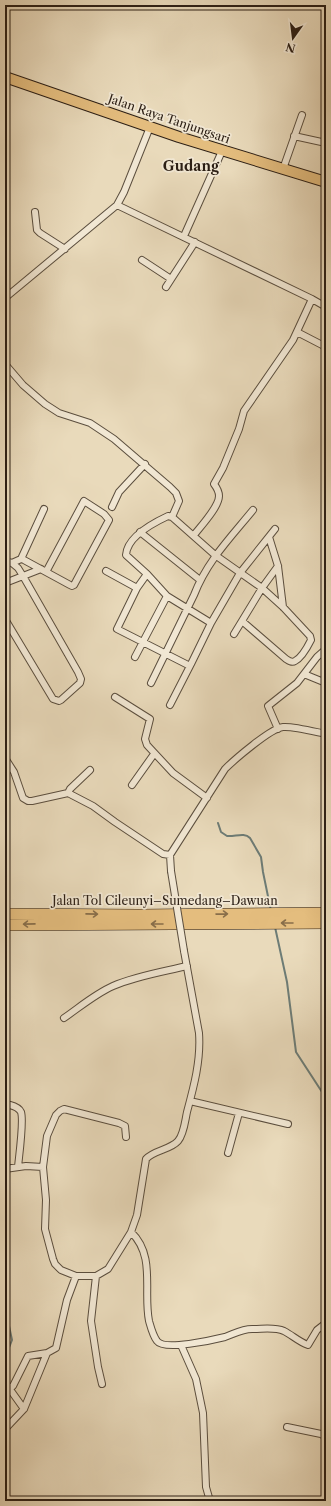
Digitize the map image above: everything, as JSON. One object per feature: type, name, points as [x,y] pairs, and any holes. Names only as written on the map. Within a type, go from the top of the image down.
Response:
[{"type":"highway","name":"Jalan Raya Tanjungsari","points":[[5,77],[222,151],[326,182]]},
{"type":"highway","name":"Jalan Tol Cileunyi–Sumedang–Dawuan","points":[[5,925],[53,919],[146,915],[326,913]]},
{"type":"highway","name":"Jalan Tol Cileunyi–Sumedang–Dawuan","points":[[5,914],[53,919],[326,923]]},
{"type":"street","points":[[283,169],[302,115]]},
{"type":"street","points":[[5,298],[117,205],[124,192],[150,127]]},
{"type":"street","points":[[294,136],[326,143]]},
{"type":"street","points":[[184,236],[222,151]]},
{"type":"street","points":[[117,205],[184,236],[326,307]]},
{"type":"street","points":[[34,212],[37,230],[65,248]]},
{"type":"street","points":[[166,287],[195,242]]},
{"type":"street","points":[[142,260],[171,279]]},
{"type":"street","points":[[194,535],[217,504],[219,497],[218,490],[214,484],[223,468],[239,429],[244,411],[293,340],[312,299]]},
{"type":"street","points":[[297,332],[326,347]]},
{"type":"street","points":[[5,364],[23,385],[45,404],[59,413],[90,423],[114,439],[145,464],[176,494],[179,501],[172,517]]},
{"type":"street","points":[[112,507],[119,492],[145,464]]},
{"type":"street","points":[[5,583],[23,576],[44,571],[84,501],[104,514],[109,520],[74,585],[70,585],[44,571],[21,559]]},
{"type":"street","points":[[12,563],[21,559],[44,509]]},
{"type":"street","points":[[151,683],[200,580],[215,555],[254,510]]},
{"type":"street","points":[[211,623],[167,596],[147,574],[127,556],[126,554],[128,547],[140,532],[168,516],[172,517],[215,555],[262,588],[283,607],[311,638],[310,642],[293,662],[286,659],[242,621]]},
{"type":"street","points":[[170,705],[211,623],[240,573],[275,529]]},
{"type":"street","points":[[140,532],[200,580]]},
{"type":"street","points":[[268,537],[278,566],[283,607]]},
{"type":"street","points":[[5,561],[12,563],[18,568],[81,679],[80,683],[62,700],[59,701],[53,699],[5,619]]},
{"type":"street","points":[[234,634],[262,588],[278,566]]},
{"type":"street","points":[[106,571],[137,588]]},
{"type":"street","points":[[147,574],[137,588],[117,628],[188,665],[191,664]]},
{"type":"street","points":[[135,657],[167,596]]},
{"type":"street","points":[[278,728],[268,706],[296,683],[317,657],[326,649]]},
{"type":"street","points":[[304,674],[326,682]]},
{"type":"street","points":[[115,697],[150,719],[145,739],[146,745],[173,773],[208,798]]},
{"type":"street","points":[[126,1137],[124,1126],[122,1124],[62,1110],[56,1114],[47,1136],[43,1167],[46,1200],[45,1229],[53,1259],[55,1264],[61,1270],[76,1276],[96,1276],[108,1269],[131,1232],[140,1202],[146,1158],[150,1154],[175,1144],[179,1140],[196,1080],[200,1040],[171,871],[170,855],[229,765],[278,728],[285,727],[326,734]]},
{"type":"street","points":[[132,785],[154,754]]},
{"type":"street","points":[[5,758],[14,772],[25,800],[32,801],[68,793],[93,806],[163,854],[170,855]]},
{"type":"street","points":[[68,793],[70,788],[90,770]]},
{"type":"street","points":[[64,1018],[95,996],[127,980],[187,966]]},
{"type":"street","points":[[190,1101],[288,1124]]},
{"type":"street","points":[[10,1105],[18,1108],[21,1112],[18,1167]]},
{"type":"street","points":[[228,1153],[239,1113]]},
{"type":"street","points":[[5,1169],[18,1167],[43,1167]]},
{"type":"street","points":[[131,1232],[140,1242],[146,1260],[148,1317],[157,1342],[161,1345],[181,1345],[222,1338],[255,1328],[280,1330],[308,1345],[317,1330],[326,1323]]},
{"type":"street","points":[[24,1409],[7,1389],[13,1386],[17,1380],[28,1356],[47,1354],[56,1348],[67,1300],[76,1276]]},
{"type":"street","points":[[96,1276],[91,1321],[102,1384]]},
{"type":"street","points":[[181,1345],[192,1369],[203,1413],[206,1487],[210,1501]]},
{"type":"street","points":[[7,1426],[24,1409],[47,1354]]},
{"type":"street","points":[[287,1427],[321,1434],[326,1440]]},
{"type":"waterway","points":[[218,823],[221,832],[227,836],[245,835],[250,838],[261,857],[271,911]]},
{"type":"waterway","points":[[275,927],[287,982],[296,1052],[322,1092],[326,1117]]},
{"type":"waterway","points":[[5,1018],[5,1024]]},
{"type":"waterway","points":[[5,1325],[9,1326],[12,1340],[5,1358]]},
{"type":"district","name":"Gudang","points":[[191,166]]}]
